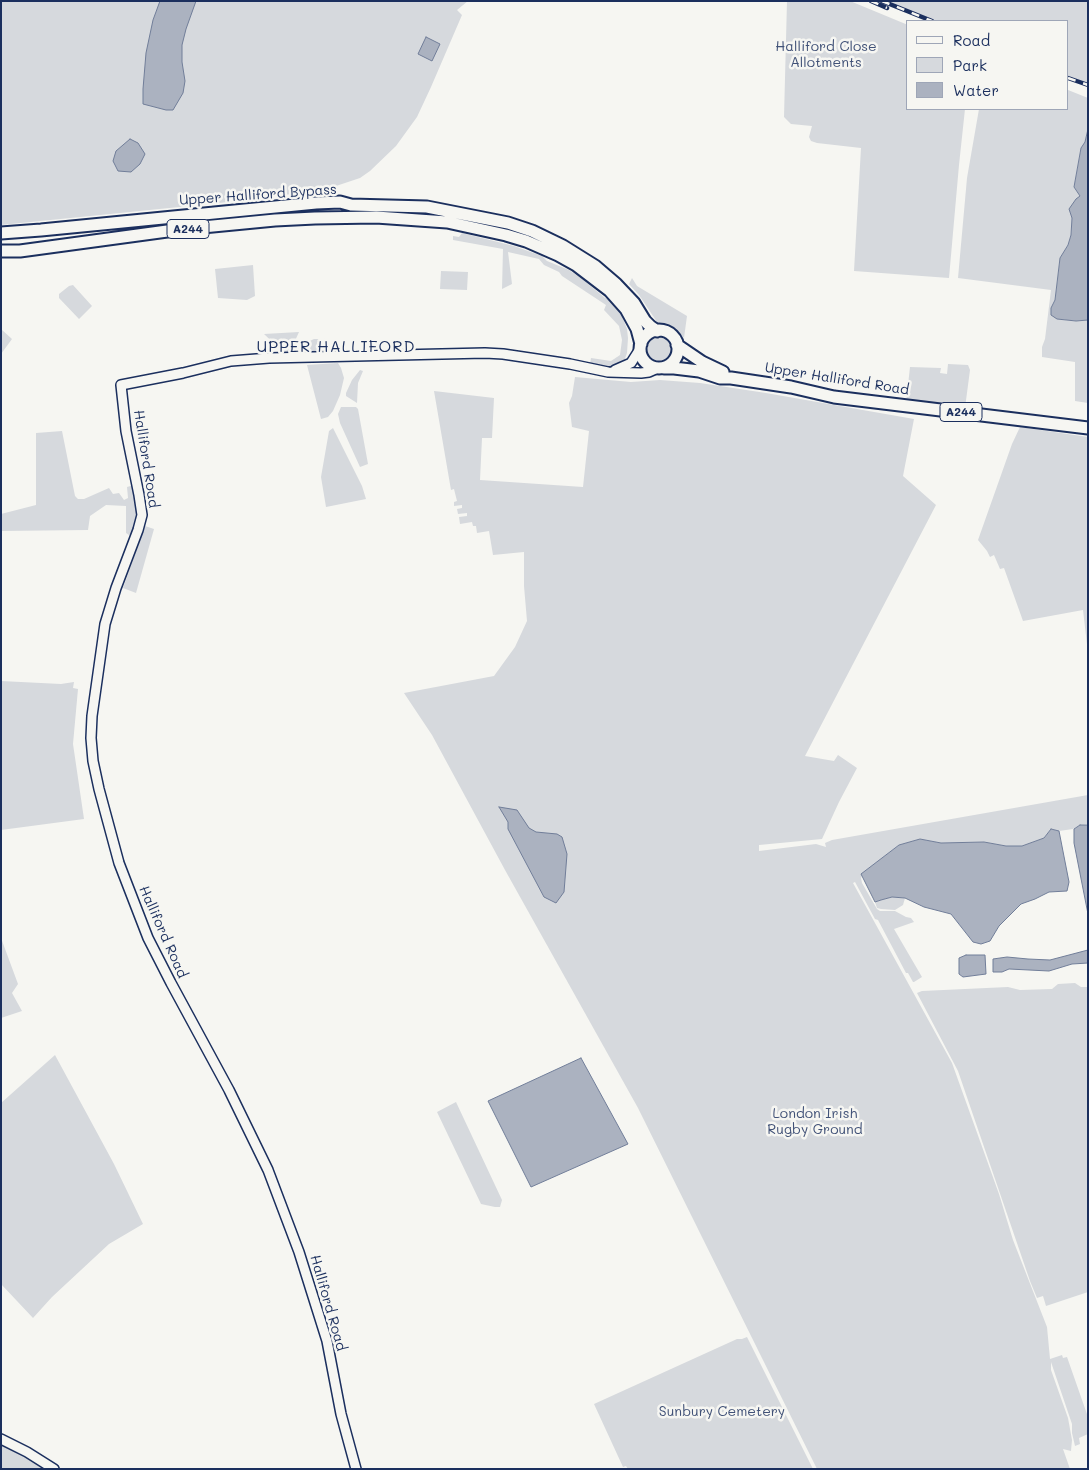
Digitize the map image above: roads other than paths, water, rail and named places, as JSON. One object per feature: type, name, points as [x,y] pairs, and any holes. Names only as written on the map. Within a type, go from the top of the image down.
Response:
[{"type":"main road","name":"Upper Halliford Bypass","points":[[1,232],[41,230],[316,203],[340,202],[351,205],[427,207],[448,210],[532,231],[563,246],[595,266],[616,284],[634,303],[645,321],[657,331]]},
{"type":"main road","name":"Upper Halliford Bypass","points":[[1,251],[20,251],[182,229],[275,220],[376,217],[447,222],[526,241],[576,265],[610,291],[626,309],[637,330],[640,346]]},
{"type":"main road","points":[[657,331],[668,333],[678,345],[674,360],[670,365],[661,368],[647,364],[642,359],[640,346],[643,339],[649,333],[657,331]]},
{"type":"main road","name":"Upper Halliford Road","points":[[678,345],[702,362],[731,378]]},
{"type":"main road","name":"Upper Halliford Road","points":[[661,368],[700,371],[720,378],[791,387],[834,397],[1088,428]]},
{"type":"street","points":[[608,372],[631,363],[640,346]]},
{"type":"street","name":"Upper Halliford Road","points":[[121,385],[244,359],[442,353],[503,354],[608,372],[641,373],[661,368]]},
{"type":"street","name":"Halliford Road","points":[[121,385],[126,430],[142,514],[105,624],[92,716],[91,738],[93,761],[99,789],[117,857],[148,938],[229,1090],[268,1170],[296,1242],[327,1341],[341,1414],[356,1469]]},
{"type":"street","points":[[1,1439],[54,1469]]},
{"type":"water","points":[[160,1],[196,1],[182,45],[185,81],[183,93],[173,110],[143,104],[146,53],[153,20]]},
{"type":"water","points":[[426,37],[440,44],[432,61],[418,54]]},
{"type":"water","points":[[1088,129],[1088,320],[1057,319],[1051,315],[1051,308],[1055,300],[1060,258],[1068,245],[1071,235],[1072,218],[1069,209],[1080,196],[1074,187],[1081,148],[1085,142]]},
{"type":"water","points":[[130,139],[138,143],[145,154],[140,164],[131,172],[118,171],[113,161],[116,151]]},
{"type":"water","points":[[499,807],[517,810],[529,828],[536,832],[557,834],[562,837],[567,854],[564,892],[556,903],[544,897],[508,829],[508,822]]},
{"type":"water","points":[[1080,825],[1088,825],[1088,914],[1074,843],[1074,829]]},
{"type":"water","points":[[1051,829],[1059,831],[1069,882],[1067,891],[1049,892],[1021,904],[999,926],[990,941],[981,944],[973,942],[951,914],[924,907],[905,898],[892,897],[875,902],[861,874],[899,845],[920,839],[941,843],[984,842],[1006,846],[1022,846],[1044,838]]},
{"type":"water","points":[[1088,950],[1088,963],[1072,964],[1049,971],[1009,969],[1002,972],[993,972],[993,959],[1007,957],[1050,960]]},
{"type":"water","points":[[966,955],[985,955],[986,974],[963,977],[959,974],[959,958]]},
{"type":"water","points":[[581,1058],[628,1144],[531,1187],[488,1101]]},
{"type":"railway","points":[[871,1],[887,8]]},
{"type":"railway","points":[[882,1],[930,20]]},
{"type":"railway","points":[[1069,78],[1088,85]]},
{"type":"district","name":"UPPER HALLIFORD","points":[[336,347]]},
{"type":"park label","name":"Halliford Close Allotments","points":[[826,56]]},
{"type":"park label","name":"London Irish Rugby Ground","points":[[815,1122]]},
{"type":"park label","name":"Sunbury Cemetery","points":[[722,1412]]}]
